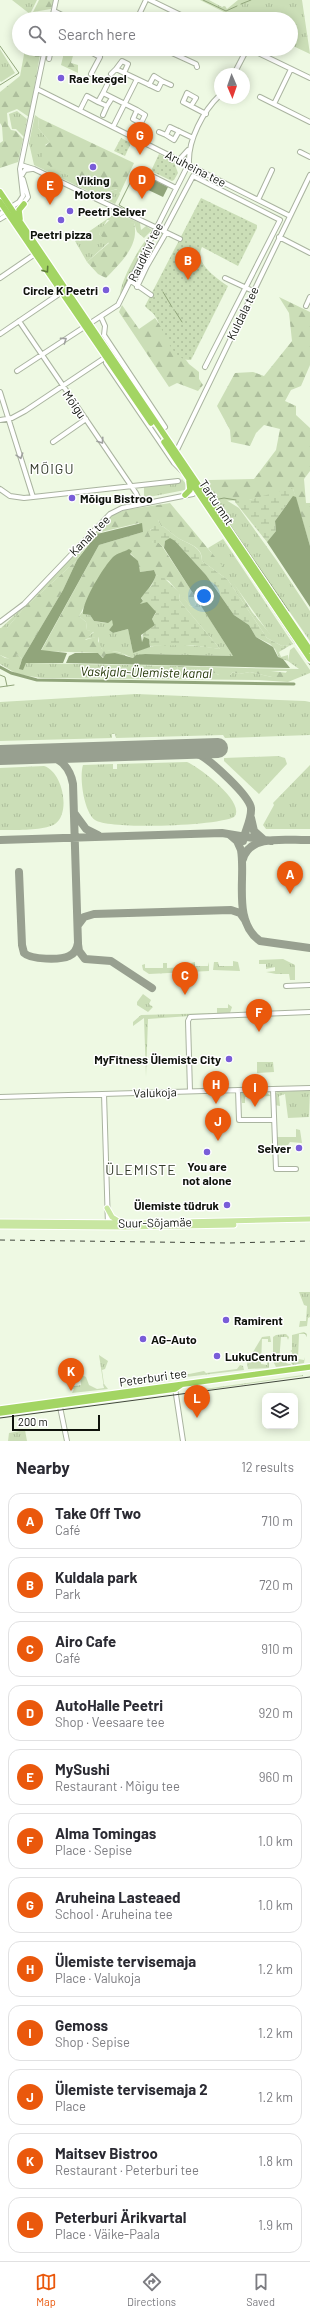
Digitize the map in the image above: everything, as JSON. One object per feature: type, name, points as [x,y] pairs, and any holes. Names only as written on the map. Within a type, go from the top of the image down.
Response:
[{"type":"highway","points":[[0,192],[7,211]]},
{"type":"highway","points":[[0,202],[7,211]]},
{"type":"highway","points":[[24,204],[19,212],[24,227]]},
{"type":"highway","name":"Tartu mnt","points":[[7,211],[24,227],[88,325],[106,357],[189,479],[199,490],[310,650]]},
{"type":"highway","name":"Tartu mnt","points":[[7,211],[62,292],[113,359],[176,452],[199,490],[310,659]]},
{"type":"highway","points":[[185,496],[190,490],[189,479]]},
{"type":"highway","name":"Peterburi tee","points":[[0,1413],[175,1387],[181,1384],[310,1367]]},
{"type":"highway","name":"Peterburi tee","points":[[0,1409],[60,1403]]},
{"type":"main road","points":[[107,1208],[114,1218],[120,1223]]},
{"type":"main road","name":"Suur-Sõjamäe","points":[[0,1226],[234,1223],[310,1219]]},
{"type":"main road","name":"Suur-Sõjamäe","points":[[0,1222],[108,1225],[120,1223],[234,1223]]},
{"type":"street","points":[[54,11],[56,0]]},
{"type":"street","points":[[140,12],[146,0]]},
{"type":"street","points":[[150,0],[174,12]]},
{"type":"street","points":[[0,219],[7,211],[20,201],[23,196],[21,165],[44,56]]},
{"type":"street","points":[[91,74],[100,56]]},
{"type":"street","points":[[179,56],[196,64],[197,67]]},
{"type":"street","points":[[237,68],[243,56]]},
{"type":"street","points":[[264,56],[310,78]]},
{"type":"street","points":[[124,73],[131,59]]},
{"type":"street","points":[[111,74],[122,62],[128,64]]},
{"type":"street","points":[[116,69],[158,89],[162,80]]},
{"type":"street","points":[[274,104],[291,69]]},
{"type":"street","points":[[149,85],[156,71]]},
{"type":"street","points":[[154,76],[171,85]]},
{"type":"street","points":[[113,127],[137,79]]},
{"type":"street","points":[[98,102],[107,85]]},
{"type":"street","name":"Aruheina tee","points":[[37,90],[80,110],[290,216]]},
{"type":"street","points":[[103,93],[146,113],[142,123]]},
{"type":"street","points":[[80,110],[87,96],[107,106]]},
{"type":"street","points":[[260,97],[310,122]]},
{"type":"street","points":[[103,114],[112,98]]},
{"type":"street","points":[[179,160],[188,150],[206,114],[214,103]]},
{"type":"street","points":[[192,106],[206,114]]},
{"type":"street","points":[[130,124],[137,110]]},
{"type":"street","points":[[133,119],[146,126]]},
{"type":"street","points":[[166,135],[170,127],[193,138]]},
{"type":"street","points":[[159,132],[174,140],[179,131]]},
{"type":"street","points":[[188,150],[188,164]]},
{"type":"street","points":[[300,152],[310,157]]},
{"type":"street","name":"Raudkivi tee","points":[[17,371],[118,305],[188,164]]},
{"type":"street","points":[[21,165],[34,169],[180,239]]},
{"type":"street","points":[[7,211],[24,204],[28,197],[22,176],[21,165]]},
{"type":"street","points":[[22,176],[25,170],[34,169]]},
{"type":"street","points":[[259,208],[260,201],[272,170]]},
{"type":"street","points":[[142,171],[176,188]]},
{"type":"street","points":[[203,180],[206,174]]},
{"type":"street","name":"Kuldala tee","points":[[176,452],[228,341],[310,175]]},
{"type":"street","points":[[137,287],[178,207],[191,177],[195,176],[280,220],[244,287],[221,338],[205,366]]},
{"type":"street","points":[[227,192],[230,186]]},
{"type":"street","points":[[273,233],[310,253]]},
{"type":"street","points":[[0,278],[35,254]]},
{"type":"street","points":[[262,256],[269,260]]},
{"type":"street","points":[[140,262],[147,266]]},
{"type":"street","points":[[226,278],[253,291]]},
{"type":"street","points":[[131,281],[137,287],[151,294]]},
{"type":"street","points":[[0,334],[62,292]]},
{"type":"street","points":[[306,306],[310,297]]},
{"type":"street","points":[[234,312],[241,316]]},
{"type":"street","points":[[101,317],[105,326],[103,332],[106,338],[165,427]]},
{"type":"street","name":"Mõigu","points":[[19,321],[131,486],[141,504]]},
{"type":"street","points":[[221,338],[228,341]]},
{"type":"street","points":[[0,420],[8,419],[63,386],[106,357],[113,359]]},
{"type":"street","points":[[0,392],[33,497]]},
{"type":"street","points":[[53,442],[86,420]]},
{"type":"street","points":[[0,489],[17,498],[178,481]]},
{"type":"street","name":"Kanali tee","points":[[0,622],[24,604],[106,516],[117,510],[185,496],[199,490]]},
{"type":"street","points":[[286,986],[310,985]]},
{"type":"street","points":[[190,1091],[188,1019],[194,1016],[310,1012]]},
{"type":"street","name":"Valukoja","points":[[0,1097],[310,1088]]},
{"type":"street","points":[[273,1089],[276,1169],[296,1169]]},
{"type":"street","points":[[238,1090],[239,1120],[274,1120]]},
{"type":"street","points":[[104,1094],[108,1225]]},
{"type":"street","points":[[175,1387],[183,1441]]},
{"type":"street","points":[[60,1403],[67,1441]]},
{"type":"green space","points":[[12,0],[37,0],[31,12],[27,12]]},
{"type":"green space","points":[[39,0],[54,0],[51,9],[33,12]]},
{"type":"green space","points":[[200,0],[209,0],[222,7],[225,6],[227,9],[238,0],[302,0],[310,54],[298,48],[298,12],[224,12]]},
{"type":"green space","points":[[0,49],[15,73],[1,82],[0,81]]},
{"type":"green space","points":[[24,56],[40,56],[29,117],[17,109],[7,113],[8,125],[11,130],[16,131],[23,139],[18,162],[0,168],[0,143],[3,141],[2,126],[0,123],[0,92],[20,76]]},
{"type":"green space","points":[[63,56],[73,56],[71,63],[78,65],[78,73],[61,65]]},
{"type":"green space","points":[[17,111],[27,119],[24,137],[16,129],[12,129],[9,114]]},
{"type":"green space","points":[[35,115],[39,118],[38,128],[50,142],[45,145],[110,191],[118,189],[120,194],[115,204],[34,165],[29,143]]},
{"type":"green space","points":[[39,118],[134,163],[120,193],[117,189],[110,191],[107,195],[103,194],[46,164],[42,157],[42,149],[50,142],[38,128]]},
{"type":"green space","points":[[121,138],[131,143],[125,156],[114,151]]},
{"type":"green space","points":[[159,154],[174,162],[178,173],[174,180],[172,181],[151,171]]},
{"type":"green space","points":[[201,198],[257,225],[257,228],[238,266],[202,247],[200,253],[201,259],[208,270],[228,286],[191,360],[178,356],[169,344],[155,316],[145,306]]},
{"type":"green space","points":[[116,213],[140,223],[141,230],[146,226],[152,230],[144,238],[137,232],[134,223],[107,220],[99,234],[109,242],[87,262],[75,241]]},
{"type":"green space","points":[[114,216],[134,223],[134,239],[128,254],[106,278],[98,274],[87,262],[109,243],[99,234],[102,227]]},
{"type":"green space","points":[[153,232],[120,295],[132,262],[143,244]]},
{"type":"green space","points":[[279,297],[310,312],[310,365],[301,386],[291,390],[285,401],[296,406],[296,415],[310,428],[310,471],[304,479],[306,503],[310,503],[310,546],[293,489],[249,500],[218,501],[210,490],[209,480],[254,479],[276,450],[280,429],[264,425],[256,433],[250,446],[231,442],[230,430],[217,406],[235,373],[253,372],[264,376],[292,341],[289,313]]},
{"type":"green space","points":[[122,305],[139,329],[155,318],[189,364],[199,372],[199,379],[203,385],[198,391],[177,383],[169,387],[119,312]]},
{"type":"green space","points":[[182,479],[186,484],[185,490],[144,498],[144,487],[179,482]]},
{"type":"green space","points":[[209,480],[210,490],[239,508],[277,561],[310,611],[310,641],[202,486]]},
{"type":"green space","points":[[291,488],[293,489],[296,497],[287,504],[275,521],[276,531],[267,542],[235,502],[236,499],[249,500]]},
{"type":"green space","points":[[170,503],[225,569],[252,612],[271,635],[290,643],[289,645],[282,646],[267,638],[228,580],[202,561],[201,555],[196,548],[161,526],[158,520],[153,519],[153,528],[150,530],[153,543],[159,543],[162,546],[198,601],[194,607],[190,606],[169,581],[156,575],[154,570],[140,572],[134,557],[127,550],[106,566],[79,616],[86,622],[87,630],[94,631],[85,640],[99,636],[98,641],[102,649],[122,653],[127,657],[115,653],[104,658],[98,653],[41,651],[99,545],[143,532],[139,523],[101,532],[108,518],[125,510]]},
{"type":"green space","points":[[207,511],[296,642],[295,644]]},
{"type":"green space","points":[[108,518],[101,532],[89,543],[77,560],[23,609],[7,628],[1,628],[32,599]]},
{"type":"green space","points":[[157,518],[161,526],[196,548],[201,555],[202,561],[228,580],[267,638],[282,646],[289,645],[279,652],[281,657],[288,655],[288,661],[279,658],[275,649],[270,644],[256,637],[249,625],[234,615],[206,575],[175,541],[165,541],[164,548],[159,543],[153,543],[148,532],[153,528],[153,519]]},
{"type":"green space","points":[[223,539],[293,644],[289,646],[289,644],[271,636],[208,548]]},
{"type":"green space","points":[[77,560],[63,590],[22,659],[17,654],[14,661],[0,655],[0,628],[7,628],[23,609]]},
{"type":"green space","points":[[156,575],[163,577],[180,593],[179,600],[220,649],[190,645],[150,646],[150,643],[144,638],[142,642],[143,632],[155,625],[152,619],[156,613],[140,604],[143,601],[141,597],[152,585]]},
{"type":"green space","points":[[180,593],[190,606],[194,607],[198,601],[233,656],[145,654],[133,658],[119,652],[103,650],[99,645],[99,637],[85,639],[94,632],[87,630],[86,622],[79,616],[83,611],[83,614],[90,615],[94,621],[105,623],[112,620],[114,625],[109,630],[113,633],[128,629],[133,653],[153,646],[164,645],[186,645],[220,649],[179,600]]},
{"type":"green space","points":[[294,647],[310,670],[310,673],[288,682],[258,680],[41,678],[17,674],[0,664],[0,655],[5,658],[14,659],[17,654],[22,659],[20,665],[23,668],[26,663],[177,666],[178,670],[212,672],[219,675],[230,675],[233,672],[239,674],[250,672],[272,677],[283,677],[287,671],[254,671],[246,668],[299,669],[288,661],[290,650]]},
{"type":"green space","points":[[177,666],[246,668],[288,673],[283,677],[272,677],[250,672],[239,674],[233,672],[230,675],[219,675],[212,672],[178,670]]},
{"type":"green space","points":[[136,694],[310,702],[310,735],[225,738],[223,735],[116,738],[115,734],[112,734],[112,738],[0,741],[0,702]]},
{"type":"green space","points":[[278,756],[285,758],[287,764],[259,794],[224,761],[224,758]]},
{"type":"green space","points":[[187,762],[211,778],[228,795],[234,803],[236,811],[234,817],[207,823],[187,825],[141,826],[105,823],[95,820],[91,816],[83,794],[83,765],[113,764],[113,769],[117,769],[117,764]]},
{"type":"green space","points":[[310,765],[310,829],[266,829],[263,825],[274,805],[273,803]]},
{"type":"green space","points":[[44,766],[51,770],[56,776],[63,793],[63,811],[60,819],[55,824],[44,828],[28,830],[0,830],[0,768]]},
{"type":"green space","points":[[283,959],[295,965],[295,980],[290,980],[289,974],[266,972],[275,971],[275,967],[266,969],[266,964],[259,964],[259,960]]},
{"type":"green space","points":[[233,961],[238,962],[240,971],[213,970],[214,962],[218,962],[219,966],[233,966]]},
{"type":"green space","points":[[195,962],[195,966],[208,966],[209,962],[209,971],[149,974],[143,970],[142,965],[145,964],[145,968],[163,968],[163,963],[167,963],[167,968],[191,967],[191,963]]},
{"type":"green space","points":[[143,994],[151,1000],[149,1004],[153,1007],[148,1012],[137,1005],[137,1002]]},
{"type":"green space","points":[[228,1004],[232,1007],[230,1013],[148,1019],[146,1077],[144,1018],[133,1026],[133,1022],[141,1015],[217,1013],[217,1008],[228,1008]]},
{"type":"green space","points":[[257,1062],[273,1062],[274,1072],[257,1073]]},
{"type":"green space","points":[[310,1090],[309,1117],[288,1118],[285,1094],[279,1096],[280,1106],[275,1105],[275,1094],[277,1092]]},
{"type":"green space","points":[[240,1092],[266,1092],[271,1096],[245,1097],[245,1103],[242,1103]]},
{"type":"green space","points":[[296,1129],[300,1130],[302,1143],[290,1142],[288,1145],[278,1146],[277,1137],[296,1137]]},
{"type":"green space","points":[[299,1292],[310,1292],[310,1317],[308,1318],[307,1326],[299,1327],[300,1321],[306,1321],[307,1306],[304,1305]]},
{"type":"green space","points":[[304,1332],[307,1334],[307,1337],[305,1334],[299,1334],[298,1359],[304,1360],[305,1357],[304,1363],[293,1365],[291,1363],[292,1352],[290,1351],[292,1350],[292,1335]]},
{"type":"green space","points":[[286,1334],[289,1337],[288,1340],[287,1337],[281,1337],[279,1362],[286,1361],[286,1363],[292,1365],[276,1367],[273,1361],[273,1337],[276,1335]]},
{"type":"green space","points":[[270,1336],[271,1342],[268,1342],[268,1339],[262,1339],[261,1364],[267,1365],[267,1362],[269,1362],[269,1368],[248,1369],[247,1362],[262,1337]]},
{"type":"green space","points":[[99,1355],[108,1361],[105,1369],[102,1370],[104,1384],[108,1389],[72,1393],[74,1389],[70,1390],[69,1387],[81,1385],[80,1377],[82,1375],[86,1377],[89,1385],[97,1389],[104,1388]]},
{"type":"green space","points":[[240,1365],[243,1366],[244,1370],[178,1378],[179,1376],[204,1371],[206,1373],[237,1369]]},
{"type":"green space","points":[[303,1375],[206,1390],[204,1389]]},
{"type":"green space","points":[[25,1430],[27,1441],[8,1441],[9,1433]]},
{"type":"shaded area","points":[[147,176],[168,187],[163,197],[142,187]]},
{"type":"shaded area","points":[[293,496],[296,497],[310,546],[310,607],[267,542],[276,531],[275,521]]},
{"type":"shaded area","points":[[142,523],[143,532],[99,545],[41,650],[67,653],[63,663],[26,663],[23,670],[19,669],[22,659],[63,590],[77,560],[97,534]]},
{"type":"shaded area","points":[[170,538],[175,541],[206,575],[234,615],[249,625],[256,637],[273,647],[278,657],[283,659],[290,668],[66,663],[69,656],[75,653],[98,653],[103,658],[106,654],[115,653],[133,658],[136,655],[145,654],[233,656],[164,548],[165,541]]},
{"type":"shaded area","points":[[129,549],[132,551],[130,554],[138,561],[140,572],[154,570],[156,575],[155,579],[141,598],[143,601],[140,604],[147,602],[156,612],[152,619],[155,625],[141,635],[142,642],[144,637],[149,639],[150,647],[133,653],[128,629],[113,633],[109,630],[113,625],[112,620],[108,623],[94,621],[90,615],[83,614],[86,601],[104,568],[115,556]]},
{"type":"waterway","points":[[203,0],[226,11],[237,6]]},
{"type":"waterway","points":[[241,4],[251,0]]},
{"type":"waterway","points":[[0,46],[19,73],[0,85]]},
{"type":"waterway","points":[[126,209],[119,205],[131,181],[142,186]]},
{"type":"waterway","points":[[123,290],[130,272]]},
{"type":"waterway","points":[[163,292],[172,307]]},
{"type":"waterway","points":[[175,311],[182,322]]},
{"type":"waterway","points":[[208,493],[289,611]]},
{"type":"waterway","points":[[214,500],[224,498],[236,500]]},
{"type":"waterway","points":[[213,520],[295,643]]},
{"type":"waterway","points":[[297,645],[310,665]]},
{"type":"waterway","name":"Vaskjala-Ülemiste kanal","points":[[0,667],[11,673],[37,680],[294,684]]},
{"type":"waterway","points":[[0,675],[5,677],[7,686]]},
{"type":"waterway","points":[[0,687],[14,685]]},
{"type":"taxiway","points":[[179,749],[195,753],[205,758],[229,779],[249,802],[251,812],[243,841]]},
{"type":"taxiway","points":[[19,872],[22,945],[24,953],[33,957],[46,959],[60,958],[71,955],[75,951],[78,943],[73,784],[69,772],[62,763],[53,757],[41,754]]},
{"type":"taxiway","points":[[75,814],[86,829],[98,835]]},
{"type":"taxiway","points":[[251,818],[254,831],[263,839]]},
{"type":"taxiway","points":[[0,840],[222,833],[271,841]]},
{"type":"taxiway","points":[[230,835],[237,841],[241,850],[243,911],[251,932],[260,941],[310,948]]},
{"type":"taxiway","points":[[243,859],[247,851],[253,845],[262,842],[271,840],[310,840]]},
{"type":"taxiway","points":[[78,925],[84,917],[94,914],[231,910],[240,913],[245,920]]},
{"type":"taxiway","points":[[78,944],[79,951],[85,959],[111,961],[152,988]]},
{"type":"runway","points":[[0,755],[218,748]]},
{"type":"tram line","points":[[0,1418],[310,1377]]},
{"type":"railway","points":[[0,1240],[229,1243],[310,1241]]},
{"type":"place","name":"Rae keegel","points":[[61,78]]},
{"type":"place","name":"Aruheina Lasteaed","points":[[140,155]]},
{"type":"place","name":"Viking Motors","points":[[93,167]]},
{"type":"place","name":"AutoHalle Peetri","points":[[142,199]]},
{"type":"place","name":"MySushi","points":[[50,205]]},
{"type":"place","name":"Peetri Selver","points":[[70,211]]},
{"type":"place","name":"Peetri pizza","points":[[61,220]]},
{"type":"place","name":"Kuldala park","points":[[188,280]]},
{"type":"place","name":"Circle K Peetri","points":[[106,290]]},
{"type":"place","name":"Mõigu Bistroo","points":[[72,498]]},
{"type":"place","name":"Take Off Two","points":[[290,894]]},
{"type":"place","name":"Airo Cafe","points":[[185,995]]},
{"type":"place","name":"Alma Tomingas","points":[[259,1032]]},
{"type":"place","name":"MyFitness Ülemiste City","points":[[229,1059]]},
{"type":"place","name":"Ülemiste tervisemaja","points":[[216,1104]]},
{"type":"place","name":"Gemoss","points":[[255,1107]]},
{"type":"place","name":"Ülemiste tervisemaja 2","points":[[218,1141]]},
{"type":"place","name":"Selver","points":[[299,1148]]},
{"type":"place","name":"You are not alone","points":[[207,1152]]},
{"type":"place","name":"Ülemiste tüdruk","points":[[227,1205]]},
{"type":"place","name":"Ramirent","points":[[226,1320]]},
{"type":"place","name":"AG-Auto","points":[[143,1339]]},
{"type":"place","name":"LukuCentrum","points":[[217,1356]]},
{"type":"place","name":"Maitsev Bistroo","points":[[71,1391]]},
{"type":"place","name":"Peterburi Ärikvartal","points":[[197,1418]]},
{"type":"district","name":"MÕIGU","points":[[52,468]]},
{"type":"district","name":"ÜLEMISTE","points":[[141,1169]]}]
